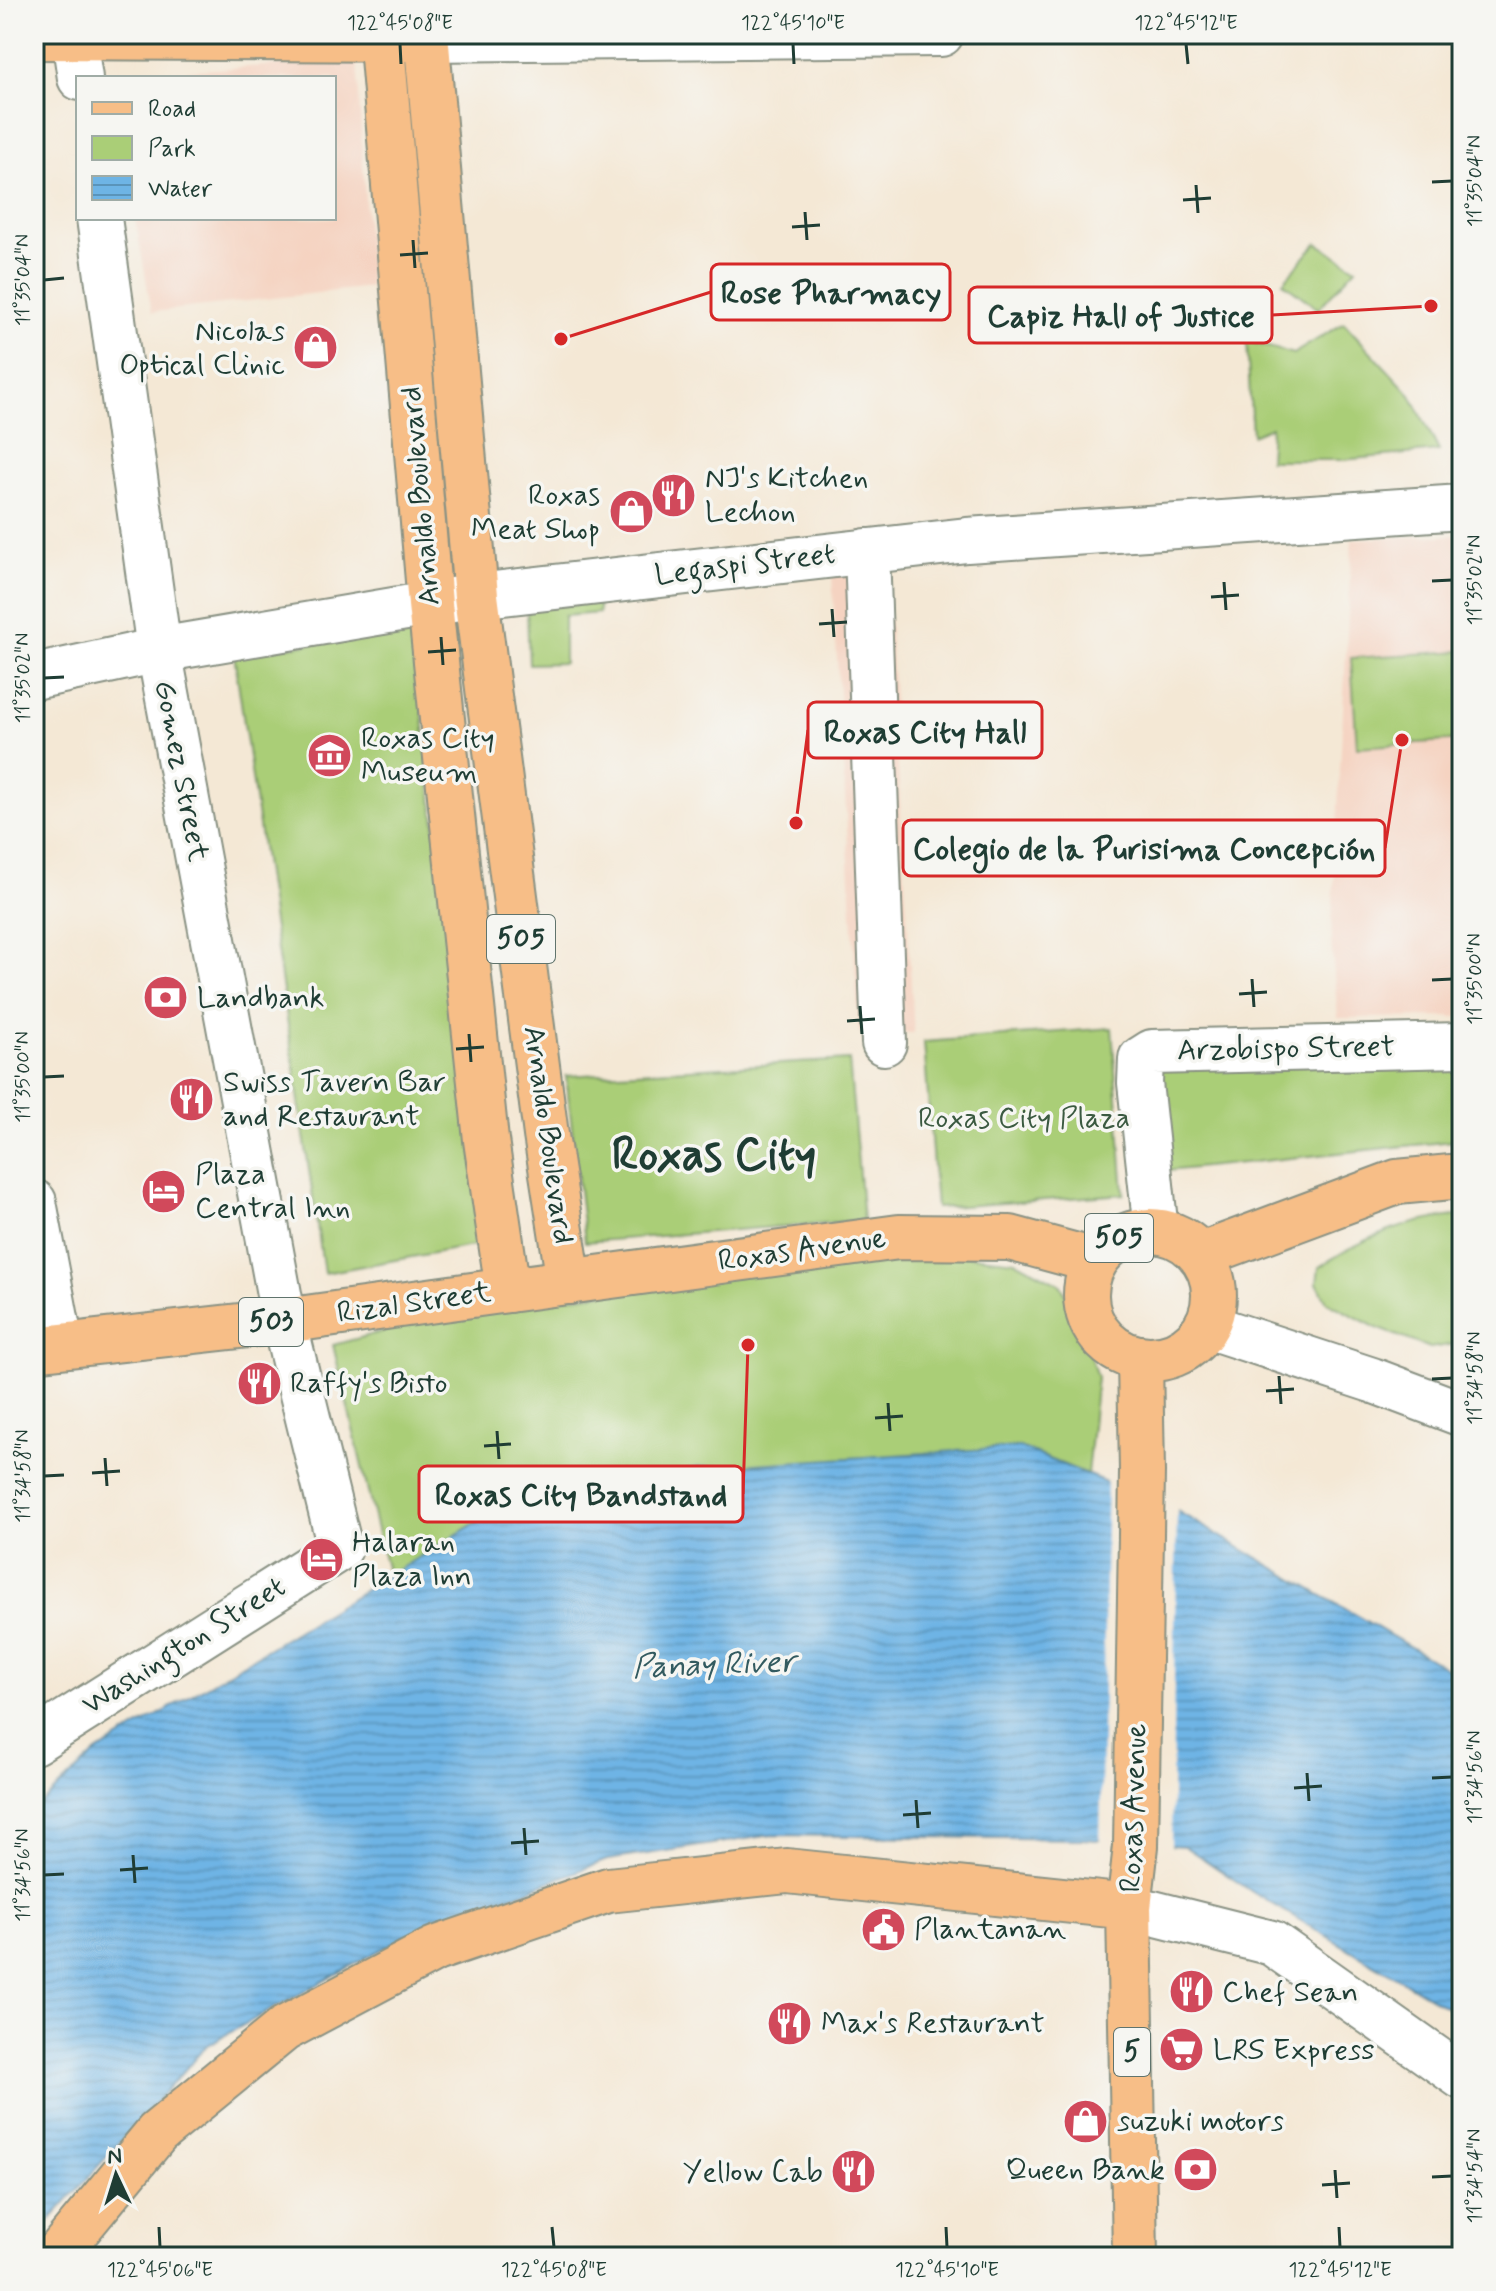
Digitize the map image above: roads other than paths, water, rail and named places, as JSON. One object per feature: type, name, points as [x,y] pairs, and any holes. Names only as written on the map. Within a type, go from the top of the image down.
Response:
[{"type":"main road","points":[[63,51],[381,36],[426,37]]},
{"type":"main road","name":"Arnaldo Boulevard","points":[[381,36],[430,604],[486,1140],[508,1290]]},
{"type":"main road","name":"Arnaldo Boulevard","points":[[426,37],[476,596],[546,1135],[569,1282]]},
{"type":"main road","points":[[1140,1359],[1163,1358],[1180,1352],[1195,1341],[1207,1326],[1213,1308],[1214,1289],[1201,1255],[1397,1182],[1462,1176]]},
{"type":"main road","name":"505","points":[[1140,1359],[1119,1352],[1102,1338],[1090,1321],[1085,1301],[1086,1280],[1095,1261],[1106,1247],[1121,1237],[1138,1232],[1156,1231],[1172,1235],[1188,1243],[1201,1255]]},
{"type":"main road","name":"Roxas Avenue","points":[[508,1290],[899,1237],[1010,1238],[1095,1261]]},
{"type":"main road","name":"Rizal Street","points":[[47,1347],[284,1321],[508,1290]]},
{"type":"main road","name":"Roxas Avenue","points":[[1135,2257],[1129,1907],[1136,1846],[1142,1472],[1140,1359]]},
{"type":"main road","points":[[55,2257],[157,2133],[284,2029],[435,1949],[608,1890],[787,1871],[1129,1907]]},
{"type":"street","points":[[426,37],[941,34]]},
{"type":"street","name":"Gomez Street","points":[[99,220],[159,650],[284,1321]]},
{"type":"street","name":"Legaspi Street","points":[[34,677],[159,650],[476,596],[967,540],[1462,507]]},
{"type":"street","points":[[867,551],[884,1043]]},
{"type":"street","name":"Arzobispo Street","points":[[1156,1231],[1140,1083],[1141,1059],[1152,1052],[1462,1045]]},
{"type":"street","points":[[34,1202],[47,1347]]},
{"type":"street","name":"Washington Street","points":[[34,1742],[340,1548],[284,1321]]},
{"type":"street","points":[[1207,1326],[1372,1380],[1462,1414]]},
{"type":"street","points":[[1129,1907],[1272,1943],[1462,2077]]},
{"type":"water","name":"Panay River","points":[[1019,1447],[1175,1510],[1462,1677],[1462,2016],[1254,1893],[1184,1846],[1083,1839],[772,1835],[607,1860],[404,1937],[207,2045],[48,2222],[34,2242],[34,1810],[97,1752],[479,1521],[695,1468]]},
{"type":"place","name":"Capiz Hall of Justice","points":[[1431,306]]},
{"type":"place","name":"Rose Pharmacy","points":[[561,339]]},
{"type":"place","name":"Nicolas Optical Clinic","points":[[316,348]]},
{"type":"place","name":"NJ's Kitchen Lechon","points":[[674,495]]},
{"type":"place","name":"Roxas Meat Shop","points":[[631,512]]},
{"type":"place","name":"Colegio de la Purisima Concepción","points":[[1402,740]]},
{"type":"place","name":"Roxas City Museum","points":[[330,755]]},
{"type":"place","name":"Roxas City Hall","points":[[796,823]]},
{"type":"place","name":"Landbank","points":[[166,998]]},
{"type":"place","name":"Swiss Tavern Bar and Restaurant","points":[[192,1099]]},
{"type":"place","name":"Plaza Central Inn","points":[[164,1191]]},
{"type":"place","name":"Roxas City Bandstand","points":[[748,1345]]},
{"type":"place","name":"Raffy's Bisto","points":[[259,1383]]},
{"type":"place","name":"Halaran Plaza Inn","points":[[321,1559]]},
{"type":"place","name":"Plantanan","points":[[883,1929]]},
{"type":"place","name":"Chef Sean","points":[[1191,1992]]},
{"type":"place","name":"Max's Restaurant","points":[[790,2023]]},
{"type":"place","name":"LRS Express","points":[[1182,2050]]},
{"type":"place","name":"suzuki motors","points":[[1086,2121]]},
{"type":"place","name":"Queen Bank","points":[[1196,2170]]},
{"type":"place","name":"Yellow Cab","points":[[854,2172]]},
{"type":"district","name":"Roxas City","points":[[714,1156]]},
{"type":"park label","name":"Roxas City Plaza","points":[[1024,1118]]}]
